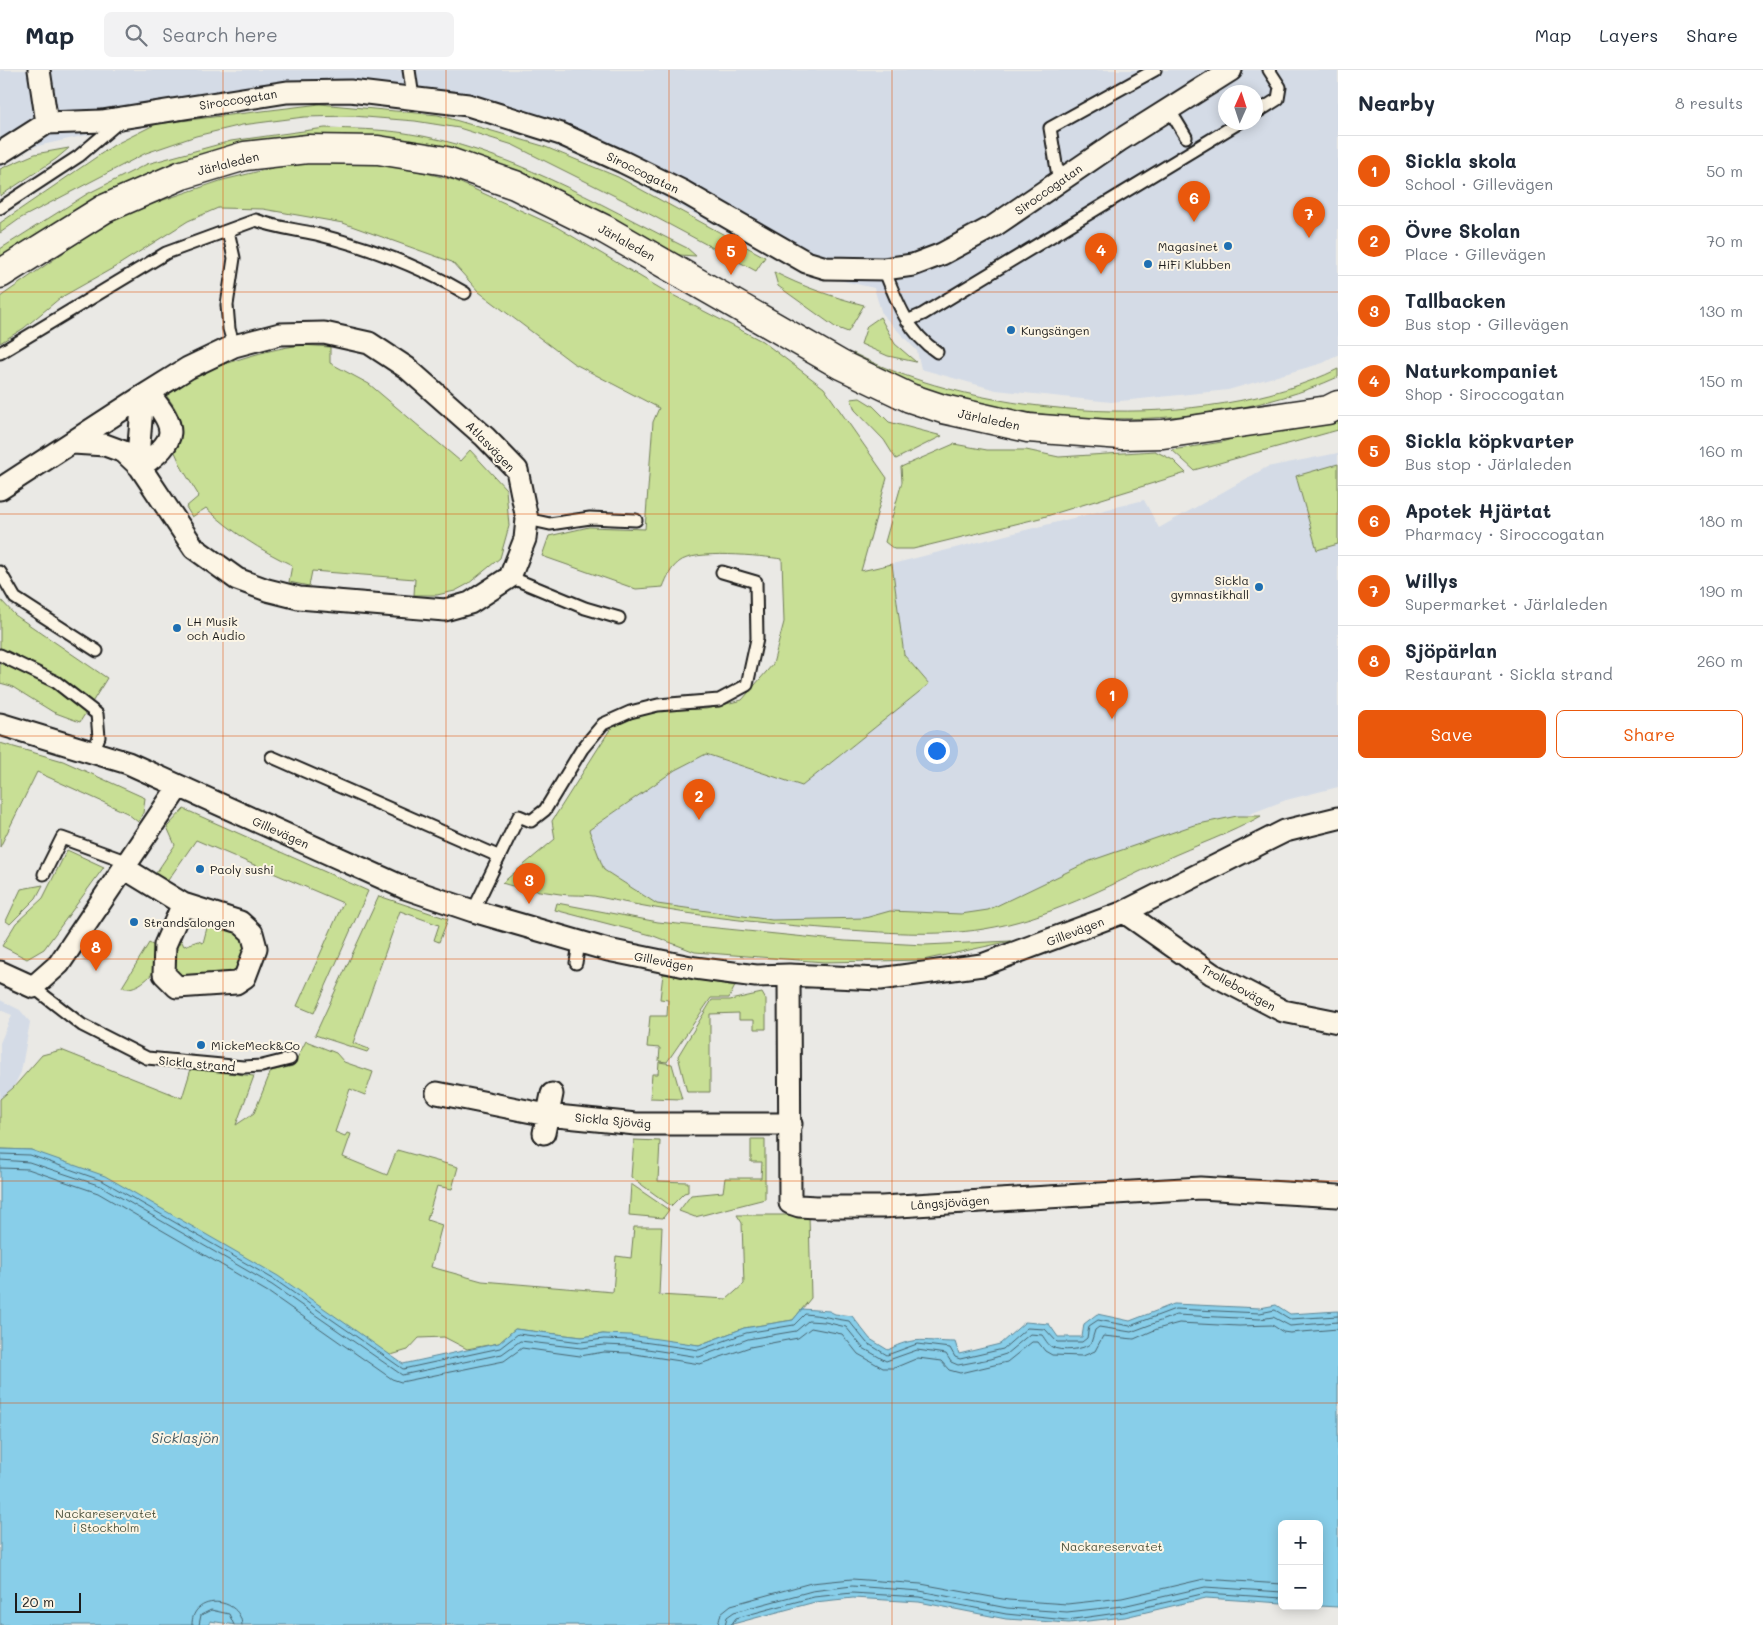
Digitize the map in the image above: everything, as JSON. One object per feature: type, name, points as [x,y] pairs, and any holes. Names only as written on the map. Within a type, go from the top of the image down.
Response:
[{"type":"main road","name":"Järlaleden","points":[[0,274],[104,209],[182,175],[245,156],[308,149],[378,150],[446,161],[515,185],[604,229],[840,365],[910,398],[943,409],[1028,428],[1122,435],[1163,434],[1328,410],[1338,405]]},
{"type":"main road","name":"Järlaleden","points":[[1257,419],[1338,388]]},
{"type":"street","points":[[0,153],[47,123],[39,70]]},
{"type":"street","name":"Siroccogatan","points":[[47,123],[102,121],[287,92],[350,91],[468,105],[561,134],[684,192],[806,262],[826,268],[884,269],[912,265],[942,254],[994,226],[1169,109],[1231,70]]},
{"type":"street","name":"Atlasvägen","points":[[0,489],[188,368],[234,346],[280,334],[316,333],[369,343],[408,368],[485,437],[516,470],[527,519],[525,539],[510,576]]},
{"type":"street","points":[[140,467],[139,444],[146,394]]},
{"type":"street","points":[[140,467],[162,451],[169,438],[170,422],[146,394]]},
{"type":"street","points":[[73,443],[105,445],[124,452],[140,467],[194,548],[237,579],[267,590],[300,598],[445,610],[470,603],[510,576]]},
{"type":"street","name":"Gillevägen","points":[[0,724],[128,763],[405,888],[580,942],[695,968],[756,976],[790,975],[880,979],[982,965],[1124,912],[1285,831],[1338,818]]},
{"type":"street","points":[[34,987],[59,964],[179,786]]},
{"type":"street","points":[[126,865],[183,904],[240,922],[252,933],[256,948],[245,977],[236,983],[177,987],[164,974],[164,945],[183,904]]},
{"type":"street","name":"Trollebovägen","points":[[1124,912],[1212,974],[1283,1012],[1338,1022]]},
{"type":"street","name":"Sickla strand","points":[[0,972],[34,987]]},
{"type":"street","name":"Långsjövägen","points":[[790,975],[792,1124],[790,1203],[800,1206],[882,1207],[1200,1188],[1338,1196]]},
{"type":"street","name":"Sickla Sjöväg","points":[[437,1093],[545,1124],[792,1124]]},
{"type":"street","points":[[545,1124],[552,1094]]},
{"type":"lane","points":[[409,70],[413,98]]},
{"type":"lane","points":[[1059,182],[1050,128],[1155,70]]},
{"type":"lane","points":[[1263,109],[1278,99],[1280,87],[1269,70]]},
{"type":"lane","points":[[1169,109],[1186,137]]},
{"type":"lane","points":[[0,208],[79,156],[125,116]]},
{"type":"lane","points":[[907,321],[923,314],[1057,235],[1227,130]]},
{"type":"lane","points":[[0,353],[166,253],[256,220],[274,227],[314,233],[375,250],[438,277],[464,293]]},
{"type":"lane","points":[[228,231],[234,258],[227,305],[229,329],[234,346]]},
{"type":"lane","points":[[884,269],[907,321],[926,345],[937,352]]},
{"type":"lane","points":[[527,519],[550,524],[590,518],[636,520]]},
{"type":"lane","points":[[0,572],[16,598],[97,652]]},
{"type":"lane","points":[[473,910],[519,816],[532,821],[544,810],[582,749],[603,724],[630,712],[658,704],[719,700],[746,686],[757,639],[756,582],[722,572]]},
{"type":"lane","points":[[510,576],[585,608],[620,618]]},
{"type":"lane","points":[[0,655],[56,682],[97,714],[99,737],[93,752]]},
{"type":"lane","points":[[272,757],[498,856]]},
{"type":"lane","points":[[44,874],[62,838],[126,865]]},
{"type":"lane","points":[[576,963],[580,942]]},
{"type":"lane","name":"Sickla strand","points":[[34,987],[82,1025],[147,1058],[243,1067],[262,1066],[290,1059]]},
{"type":"shaded area","points":[[0,70],[1338,70],[1338,355],[1323,363],[1228,390],[1111,402],[996,390],[921,369],[917,351],[882,314],[874,288],[826,277],[736,236],[609,168],[544,141],[445,111],[349,100],[318,99],[154,120],[33,147],[0,167]]},
{"type":"shaded area","points":[[1338,453],[1338,787],[1286,800],[1109,869],[984,922],[772,920],[657,904],[603,870],[589,830],[675,770],[706,754],[802,786],[929,684],[904,655],[892,564],[1144,500],[1159,528],[1267,467]]},
{"type":"shaded area","points":[[0,1000],[20,1010],[30,1022],[21,1072],[13,1088],[0,1099],[0,1043],[12,1015],[0,1010]]},
{"type":"green space","points":[[320,104],[438,115],[543,146],[618,177],[765,257],[756,271],[629,203],[513,145],[459,128],[415,121],[353,116],[304,117],[242,125],[196,136],[146,153],[21,218],[0,233],[0,223],[114,145],[156,124]]},
{"type":"green space","points":[[325,128],[405,133],[443,140],[479,151],[550,179],[687,248],[696,256],[679,255],[659,247],[527,175],[455,150],[398,138],[329,135],[262,143],[201,156],[141,177],[80,208],[0,260],[0,249],[87,194],[147,164],[231,141]]},
{"type":"green space","points":[[69,148],[56,159],[0,196],[0,169],[35,154]]},
{"type":"green space","points":[[347,160],[389,164],[454,180],[555,226],[663,290],[762,341],[824,388],[887,478],[861,571],[892,564],[904,655],[929,684],[802,786],[706,754],[675,770],[589,830],[604,870],[657,904],[772,920],[865,918],[890,911],[961,914],[988,910],[1090,861],[1194,825],[1237,816],[1261,816],[1225,834],[1054,910],[1031,918],[984,929],[946,933],[890,932],[775,924],[686,913],[594,896],[565,895],[531,890],[502,883],[555,839],[552,821],[611,728],[642,711],[706,709],[742,700],[773,664],[784,622],[782,559],[729,554],[687,558],[674,567],[663,587],[636,589],[542,556],[549,536],[589,527],[645,529],[653,422],[659,408],[573,363],[479,292],[452,262],[343,223],[263,209],[218,208],[188,221],[115,267],[60,298],[24,328],[0,343],[0,297],[116,216],[223,180],[289,164]]},
{"type":"green space","points":[[774,272],[818,291],[864,305],[848,332],[835,327],[778,286]]},
{"type":"green space","points":[[880,317],[895,344],[916,362],[888,356],[861,344],[867,326]]},
{"type":"green space","points":[[302,345],[330,347],[330,363],[369,384],[460,461],[470,450],[506,489],[509,526],[500,558],[468,584],[455,591],[437,595],[414,595],[415,579],[312,571],[309,586],[289,582],[292,565],[247,540],[206,508],[192,517],[186,507],[199,496],[182,468],[175,452],[180,436],[180,422],[176,409],[166,395],[193,377],[230,362],[269,351]]},
{"type":"green space","points":[[853,353],[906,376],[965,393],[1029,405],[1094,410],[1160,410],[1224,403],[1284,390],[1338,369],[1338,377],[1283,397],[1223,411],[1160,418],[1096,418],[1031,413],[969,401],[910,384],[856,362]]},
{"type":"green space","points":[[860,398],[873,406],[889,422],[942,436],[896,459],[884,440],[855,410],[851,399]]},
{"type":"green space","points":[[1338,418],[1338,430],[1194,470],[1172,450],[1222,442],[1284,423]]},
{"type":"green space","points":[[954,444],[987,450],[1026,450],[1059,457],[1155,451],[1173,460],[1186,473],[1040,518],[913,549],[894,549],[885,542],[902,482],[901,467]]},
{"type":"green space","points":[[1338,464],[1338,544],[1317,550],[1296,476]]},
{"type":"green space","points":[[0,599],[15,615],[107,678],[80,722],[53,712],[11,686],[0,683]]},
{"type":"green space","points":[[0,743],[63,761],[145,798],[143,813],[138,822],[127,813],[37,772],[0,847]]},
{"type":"green space","points":[[184,809],[368,891],[314,1013],[297,1006],[343,903],[196,840],[164,886],[152,879],[175,845],[167,827]]},
{"type":"green space","points":[[67,850],[104,867],[44,949],[27,959],[2,946],[16,923],[43,898]]},
{"type":"green space","points":[[43,885],[36,898],[10,924],[6,921],[21,889]]},
{"type":"green space","points":[[379,896],[448,919],[439,942],[434,940],[439,925],[400,911],[353,1043],[369,1049],[367,1052],[315,1035]]},
{"type":"green space","points":[[557,903],[658,922],[845,941],[925,945],[1011,941],[923,960],[824,962],[695,952],[651,935],[555,910]]},
{"type":"green space","points":[[215,920],[241,931],[248,946],[245,962],[230,977],[194,981],[174,974],[174,950],[179,940],[181,940],[184,946],[198,941],[203,943],[208,924]]},
{"type":"green space","points":[[149,943],[160,949],[155,970],[143,982],[132,987],[122,987]]},
{"type":"green space","points":[[663,974],[735,986],[729,998],[711,998],[667,1062],[659,1061],[660,1048],[647,1047],[650,1016],[667,1016],[668,1000],[660,999]]},
{"type":"green space","points":[[762,993],[766,1000],[766,1029],[754,1029],[754,1020],[739,1020],[739,1013],[710,1014],[710,1092],[687,1092],[678,1056],[712,1000],[730,1000]]},
{"type":"green space","points":[[306,1041],[336,1053],[344,1062],[373,1072],[365,1095],[350,1089],[335,1132],[345,1136],[347,1133],[351,1134],[343,1157],[387,1175],[397,1150],[458,1167],[452,1189],[437,1186],[427,1220],[442,1225],[431,1267],[482,1281],[613,1292],[616,1256],[631,1258],[634,1227],[662,1227],[659,1295],[727,1299],[744,1284],[742,1223],[737,1215],[809,1215],[811,1298],[793,1320],[744,1328],[699,1345],[603,1334],[582,1337],[515,1329],[499,1343],[467,1349],[444,1337],[419,1338],[408,1350],[381,1358],[31,1150],[0,1149],[0,1099],[13,1088],[42,1055],[61,1050],[182,1098],[191,1069],[254,1076],[236,1125],[254,1113],[271,1071],[293,1066]]},
{"type":"green space","points":[[659,1062],[672,1064],[682,1099],[650,1098],[652,1074],[658,1074]]},
{"type":"green space","points":[[751,1139],[765,1139],[765,1199],[695,1217],[679,1211],[691,1195],[723,1192],[725,1178],[761,1178],[762,1162],[751,1162]]},
{"type":"green space","points":[[634,1140],[660,1141],[658,1181],[688,1182],[688,1192],[684,1193],[671,1206],[631,1177]]},
{"type":"green space","points":[[631,1184],[669,1210],[663,1218],[629,1215]]},
{"type":"water","name":"Sicklasjön","points":[[0,1149],[31,1150],[105,1176],[278,1276],[403,1364],[499,1343],[515,1329],[582,1337],[603,1334],[630,1335],[699,1345],[744,1328],[793,1320],[802,1309],[829,1311],[835,1314],[852,1316],[870,1339],[888,1350],[906,1342],[921,1340],[955,1342],[959,1354],[1000,1344],[1025,1322],[1049,1324],[1058,1337],[1082,1337],[1084,1324],[1097,1314],[1130,1321],[1174,1304],[1260,1308],[1276,1305],[1290,1314],[1338,1311],[1338,1607],[1323,1606],[1323,1520],[1278,1520],[1278,1603],[1206,1598],[1125,1617],[1069,1623],[1006,1619],[919,1602],[853,1598],[815,1602],[729,1625],[236,1625],[210,1621],[210,1625],[0,1625]]},
{"type":"place","name":"Apotek Hjärtat","points":[[1194,222]]},
{"type":"place","name":"Willys","points":[[1309,238]]},
{"type":"place","name":"Magasinet","points":[[1228,246]]},
{"type":"place","name":"HiFi Klubben","points":[[1148,264]]},
{"type":"place","name":"Naturkompaniet","points":[[1101,274]]},
{"type":"place","name":"Sickla köpkvarter","points":[[731,275]]},
{"type":"place","name":"Kungsängen","points":[[1011,330]]},
{"type":"place","name":"Sickla gymnastikhall","points":[[1259,587]]},
{"type":"place","name":"LH Musik och Audio","points":[[177,628]]},
{"type":"place","name":"Sickla skola","points":[[1112,719]]},
{"type":"place","name":"Övre Skolan","points":[[699,820]]},
{"type":"place","name":"Paoly sushi","points":[[200,869]]},
{"type":"place","name":"Tallbacken","points":[[529,904]]},
{"type":"place","name":"Strandsalongen","points":[[134,922]]},
{"type":"place","name":"Sjöpärlan","points":[[96,971]]},
{"type":"place","name":"MickeMeck&Co","points":[[201,1045]]},
{"type":"park label","name":"Nackareservatet i Stockholm","points":[[106,1520]]},
{"type":"park label","name":"Nackareservatet","points":[[1112,1546]]}]
